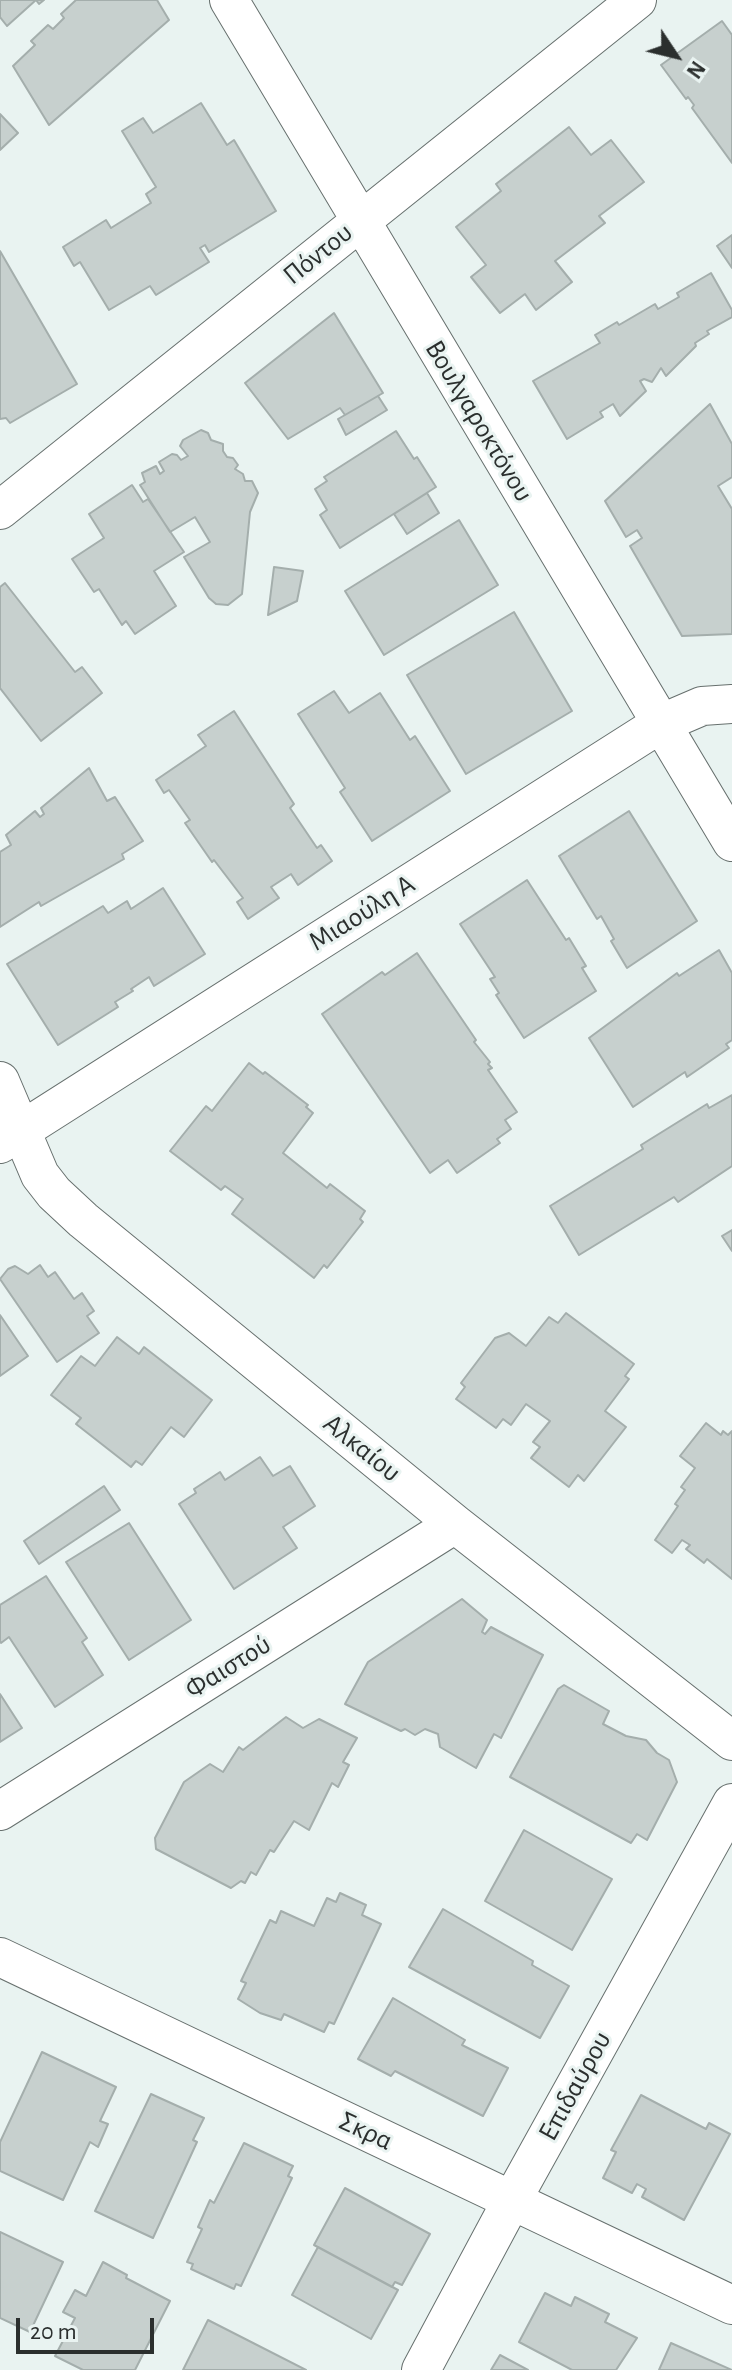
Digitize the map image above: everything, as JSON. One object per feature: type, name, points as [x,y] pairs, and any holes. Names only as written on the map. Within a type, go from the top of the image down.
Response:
[{"type":"street","name":"Βουλγαροκτόνου","points":[[229,0],[732,842]]},
{"type":"street","name":"Πόντου","points":[[0,510],[637,0]]},
{"type":"street","name":"Μιαούλη Α","points":[[10,1137],[660,724],[702,706],[732,704]]},
{"type":"street","name":"Αλκαίου","points":[[0,1081],[10,1137],[54,1193],[83,1220],[455,1524],[732,1741]]},
{"type":"street","name":"Φαιστού","points":[[0,1811],[455,1524]]},
{"type":"street","name":"Επιδαύρου","points":[[421,2370],[732,1803]]},
{"type":"street","name":"Σκρα","points":[[0,1957],[732,2305]]},
{"type":"building","points":[[0,0],[36,0],[7,26],[0,17]]},
{"type":"building","points":[[76,0],[157,0],[169,20],[49,125],[13,66],[35,45],[31,41],[48,25],[53,29],[64,18],[61,14]]},
{"type":"building","points":[[722,21],[732,35],[732,163],[692,108],[694,105],[661,65]]},
{"type":"building","points":[[201,103],[227,145],[234,140],[276,211],[209,252],[205,245],[200,248],[209,262],[156,295],[150,286],[109,310],[80,262],[74,266],[63,247],[106,220],[111,228],[151,203],[146,194],[156,187],[122,131],[143,118],[153,133]]},
{"type":"building","points":[[0,114],[18,133],[0,150]]},
{"type":"building","points":[[569,127],[591,155],[611,140],[644,182],[599,216],[605,223],[555,261],[572,282],[536,310],[525,294],[500,313],[471,277],[486,265],[456,227],[501,191],[496,184]]},
{"type":"building","points":[[732,235],[732,268],[717,246]]},
{"type":"building","points":[[0,251],[77,384],[10,423],[6,418],[0,419]]},
{"type":"building","points":[[711,273],[732,310],[732,317],[707,331],[709,334],[695,343],[696,346],[666,376],[661,368],[652,382],[640,381],[646,391],[620,416],[613,404],[600,412],[603,417],[567,439],[533,381],[600,343],[595,335],[655,304],[658,309],[679,297],[677,293]]},
{"type":"building","points":[[334,313],[383,393],[345,415],[340,408],[288,439],[245,383]]},
{"type":"building","points":[[378,396],[387,410],[346,435],[338,419]]},
{"type":"building","points":[[710,404],[732,444],[732,477],[718,486],[732,509],[732,634],[682,636],[630,546],[642,538],[637,530],[626,537],[605,501]]},
{"type":"building","points":[[201,430],[208,433],[211,440],[223,444],[227,457],[233,458],[238,465],[235,469],[243,474],[245,481],[252,481],[258,493],[250,512],[242,594],[228,605],[216,604],[209,598],[184,557],[210,542],[195,517],[170,532],[140,485],[145,482],[142,473],[156,466],[160,474],[164,471],[159,462],[172,454],[181,460],[188,456],[180,446],[183,440]]},
{"type":"building","points":[[396,431],[436,487],[340,548],[320,515],[327,510],[315,489],[327,481],[324,477]]},
{"type":"building","points":[[132,485],[143,502],[148,499],[184,552],[154,571],[176,606],[135,634],[126,621],[122,625],[99,589],[94,592],[72,559],[104,538],[89,514]]},
{"type":"building","points":[[427,493],[439,513],[407,534],[394,514]]},
{"type":"building","points":[[459,520],[498,585],[384,655],[345,591]]},
{"type":"building","points":[[274,567],[303,571],[297,601],[268,615]]},
{"type":"building","points":[[5,583],[75,672],[82,667],[102,693],[41,741],[0,688],[0,587]]},
{"type":"building","points":[[514,612],[572,711],[466,774],[407,675]]},
{"type":"building","points":[[334,691],[349,713],[380,693],[410,740],[415,736],[450,791],[372,841],[340,792],[345,788],[298,714]]},
{"type":"building","points":[[234,711],[294,804],[290,808],[317,848],[321,845],[332,861],[298,885],[291,874],[271,887],[279,898],[248,919],[237,902],[243,898],[214,860],[212,862],[185,823],[190,820],[169,790],[164,793],[156,780],[206,746],[198,735]]},
{"type":"building","points":[[89,768],[107,801],[115,797],[143,841],[122,854],[124,859],[41,906],[39,902],[0,927],[0,852],[11,845],[6,835],[35,811],[40,817],[44,814],[41,808]]},
{"type":"building","points":[[629,811],[697,921],[627,968],[601,916],[597,919],[559,856]]},
{"type":"building","points":[[527,880],[566,940],[569,938],[586,966],[582,968],[596,991],[524,1038],[496,995],[499,993],[490,979],[495,977],[460,924]]},
{"type":"building","points":[[163,888],[205,954],[154,986],[149,977],[115,1002],[118,1007],[58,1045],[7,964],[103,906],[108,913],[127,901],[131,909]]},
{"type":"building","points":[[719,950],[732,973],[732,1040],[726,1044],[729,1048],[687,1077],[685,1072],[633,1107],[589,1038],[677,973],[679,976]]},
{"type":"building","points":[[417,953],[490,1062],[488,1064],[492,1068],[488,1070],[517,1112],[505,1120],[511,1129],[497,1139],[500,1143],[457,1173],[448,1160],[430,1173],[322,1014],[382,972],[385,975]]},
{"type":"building","points":[[249,1063],[308,1105],[306,1107],[313,1113],[283,1153],[327,1188],[330,1184],[365,1211],[360,1219],[363,1222],[327,1268],[324,1265],[314,1278],[232,1214],[243,1199],[225,1186],[221,1190],[170,1151],[206,1106],[212,1111]]},
{"type":"building","points":[[732,1095],[732,1166],[678,1202],[674,1197],[579,1255],[550,1206],[643,1149],[641,1145],[707,1104],[709,1108]]},
{"type":"building","points":[[732,1230],[732,1251],[722,1236]]},
{"type":"building","points":[[40,1265],[48,1277],[55,1272],[74,1299],[82,1293],[94,1311],[87,1316],[99,1333],[57,1362],[0,1279],[15,1266],[28,1274]]},
{"type":"building","points":[[566,1313],[634,1364],[625,1376],[629,1379],[605,1411],[626,1427],[584,1481],[578,1475],[569,1487],[531,1458],[540,1447],[533,1442],[550,1421],[526,1404],[511,1425],[503,1419],[496,1428],[456,1399],[465,1387],[461,1383],[495,1338],[509,1333],[526,1346],[549,1317],[558,1323]]},
{"type":"building","points":[[0,1315],[28,1356],[0,1376]]},
{"type":"building","points":[[117,1337],[139,1354],[144,1347],[212,1400],[184,1437],[171,1427],[142,1465],[136,1461],[131,1467],[76,1424],[81,1418],[51,1395],[81,1356],[95,1366]]},
{"type":"building","points":[[706,1423],[721,1435],[723,1431],[728,1435],[732,1431],[732,1579],[707,1559],[704,1563],[686,1549],[690,1545],[682,1540],[672,1553],[655,1540],[678,1506],[675,1504],[685,1490],[681,1487],[695,1468],[680,1456]]},
{"type":"building","points":[[260,1457],[273,1476],[290,1466],[315,1506],[283,1527],[297,1548],[234,1589],[179,1504],[196,1493],[194,1489],[220,1472],[225,1480]]},
{"type":"building","points":[[104,1486],[120,1510],[39,1564],[24,1541]]},
{"type":"building","points":[[129,1523],[191,1620],[129,1660],[66,1562]]},
{"type":"building","points":[[46,1576],[87,1638],[82,1642],[103,1675],[55,1707],[9,1637],[0,1641],[0,1605]]},
{"type":"building","points":[[462,1599],[487,1620],[482,1632],[485,1634],[491,1627],[543,1655],[501,1738],[494,1734],[476,1768],[440,1747],[438,1734],[425,1729],[415,1735],[405,1729],[401,1731],[345,1704],[368,1662]]},
{"type":"building","points":[[564,1685],[609,1711],[603,1724],[626,1736],[646,1740],[657,1753],[669,1760],[677,1782],[647,1840],[637,1834],[631,1843],[510,1777],[558,1689]]},
{"type":"building","points":[[0,1694],[22,1728],[0,1742]]},
{"type":"building","points":[[286,1717],[303,1728],[319,1719],[357,1738],[343,1762],[349,1765],[338,1787],[332,1783],[309,1830],[294,1821],[274,1852],[270,1850],[256,1875],[251,1872],[245,1883],[241,1881],[231,1888],[156,1849],[155,1838],[184,1782],[210,1764],[223,1772],[239,1747],[243,1750]]},
{"type":"building","points":[[524,1830],[612,1879],[572,1950],[485,1901]]},
{"type":"building","points":[[340,1893],[366,1905],[362,1915],[381,1924],[334,2024],[329,2022],[324,2032],[284,2014],[281,2020],[260,2013],[238,1999],[246,1983],[241,1981],[270,1920],[276,1923],[281,1911],[314,1926],[327,1898],[336,1902]]},
{"type":"building","points":[[443,1909],[533,1961],[532,1965],[569,1986],[540,2038],[409,1967]]},
{"type":"building","points":[[393,1998],[465,2040],[462,2045],[508,2068],[483,2116],[395,2071],[391,2076],[358,2059]]},
{"type":"building","points":[[42,2052],[116,2087],[100,2121],[108,2124],[98,2147],[90,2142],[63,2200],[0,2171],[0,2142]]},
{"type":"building","points":[[151,2094],[204,2118],[193,2140],[197,2142],[153,2238],[95,2211]]},
{"type":"building","points":[[641,2095],[706,2129],[709,2123],[730,2134],[684,2220],[642,2197],[646,2189],[637,2184],[632,2193],[603,2178],[616,2152],[611,2150]]},
{"type":"building","points":[[244,2143],[293,2166],[288,2176],[292,2178],[241,2286],[236,2284],[234,2289],[191,2269],[193,2264],[187,2262],[202,2229],[198,2227],[210,2200],[214,2203]]},
{"type":"building","points":[[345,2188],[430,2234],[402,2285],[395,2282],[392,2287],[314,2245]]},
{"type":"building","points":[[0,2232],[63,2262],[30,2332],[0,2318]]},
{"type":"building","points":[[318,2247],[398,2290],[371,2339],[292,2295]]},
{"type":"building","points":[[103,2262],[170,2301],[135,2370],[83,2370],[55,2356],[75,2318],[63,2312],[75,2290],[86,2296]]},
{"type":"building","points":[[545,2293],[571,2306],[575,2297],[609,2314],[605,2322],[637,2338],[616,2370],[572,2370],[519,2342]]},
{"type":"building","points":[[208,2320],[306,2370],[183,2370]]},
{"type":"building","points":[[671,2343],[732,2370],[659,2370]]},
{"type":"building","points":[[500,2355],[528,2370],[491,2370]]}]
